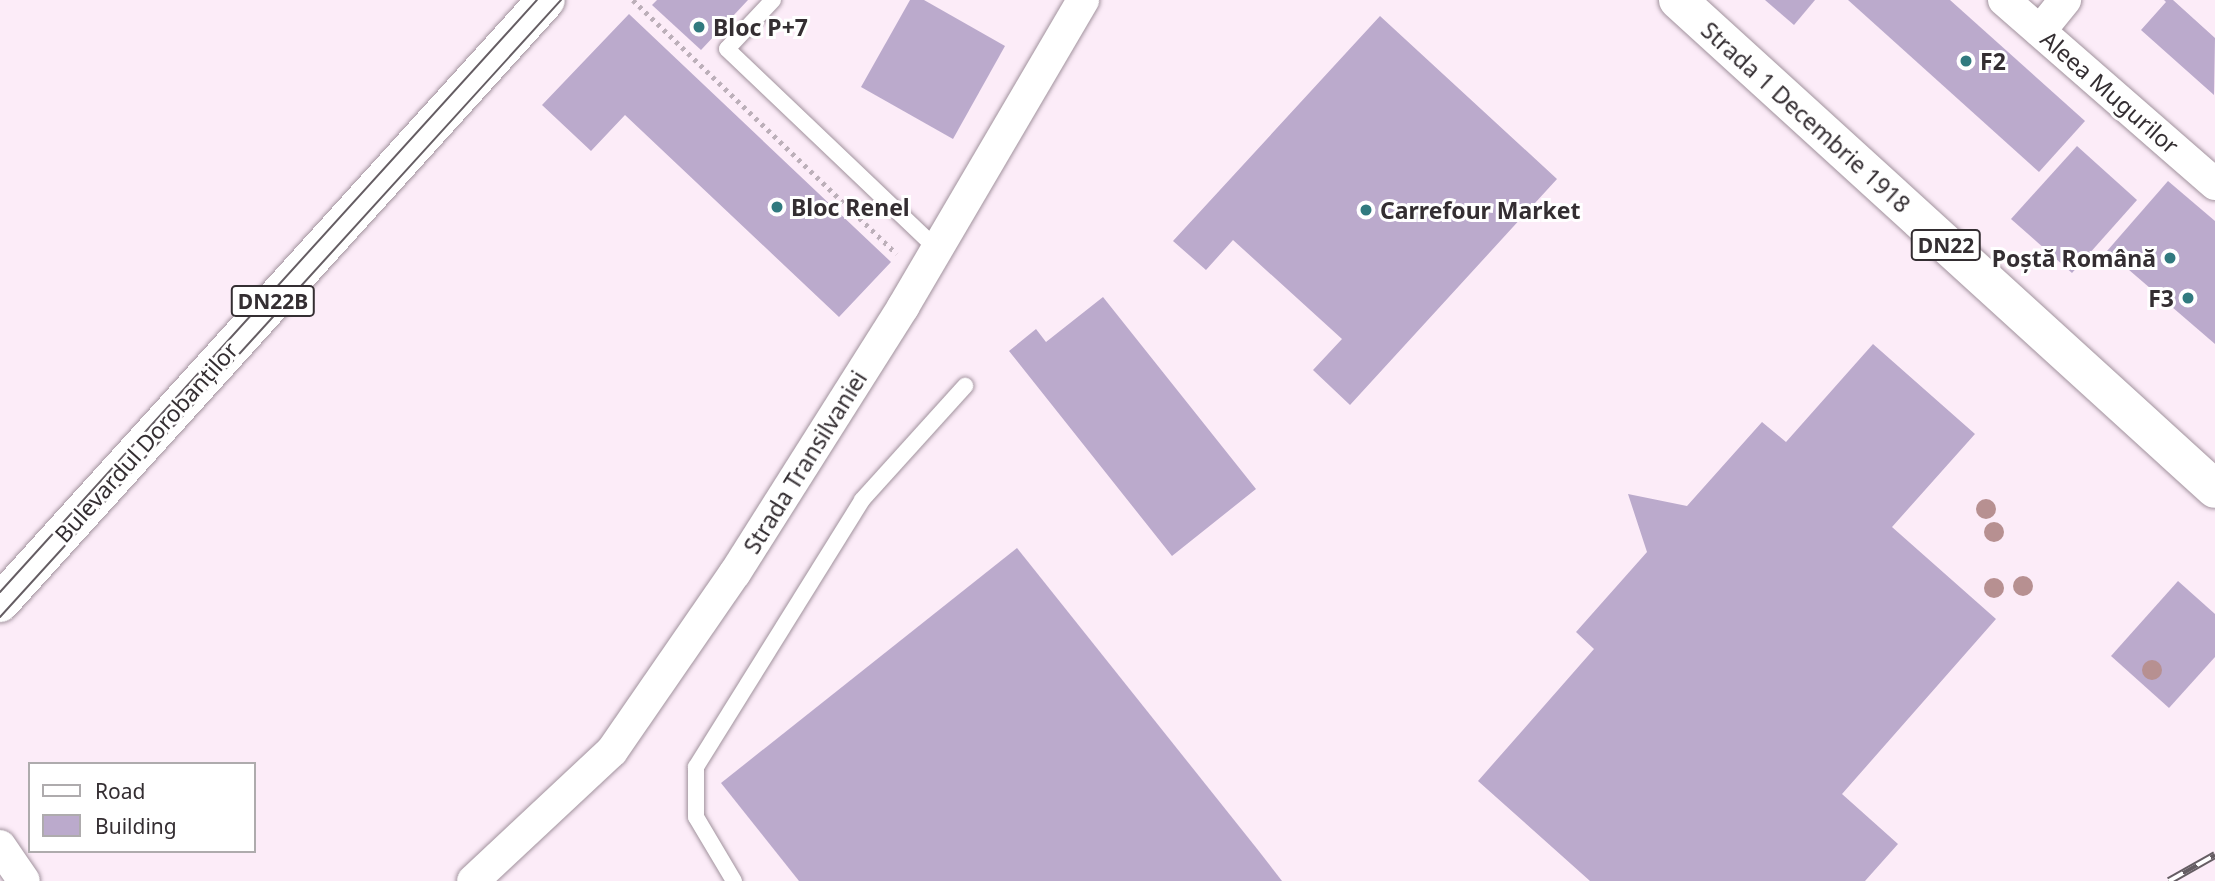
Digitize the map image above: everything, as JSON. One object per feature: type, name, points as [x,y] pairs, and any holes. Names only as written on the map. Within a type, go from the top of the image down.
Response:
[{"type":"main road","name":"Bulevardul Dorobanților","points":[[0,603],[546,0]]},
{"type":"main road","name":"Strada 1 Decembrie 1918","points":[[1678,0],[2215,489]]},
{"type":"street","name":"Strada Transilvaniei","points":[[473,881],[612,751],[735,573],[938,250],[1083,0]]},
{"type":"street","name":"Aleea Mugurilor","points":[[2004,0],[2215,184]]},
{"type":"street","points":[[2039,31],[2065,0]]},
{"type":"street","points":[[0,846],[24,881]]},
{"type":"lane","points":[[773,0],[727,49],[938,250]]},
{"type":"lane","points":[[734,881],[696,817],[696,768],[862,500],[965,386]]},
{"type":"path","points":[[633,0],[921,277]]},
{"type":"building","name":"Bloc P+7","points":[[657,0],[748,0],[701,50],[652,5]]},
{"type":"building","points":[[910,0],[924,0],[1005,46],[953,139],[861,87]]},
{"type":"building","points":[[1765,0],[1815,0],[1794,25]]},
{"type":"building","name":"F2","points":[[1848,0],[1950,0],[2085,121],[2039,172]]},
{"type":"building","points":[[2164,0],[2173,0],[2215,38],[2214,95],[2141,30],[2166,2]]},
{"type":"building","name":"Bloc Renel","points":[[629,14],[891,262],[839,317],[625,115],[591,151],[542,105]]},
{"type":"building","name":"Carrefour Market","points":[[1380,16],[1557,179],[1350,405],[1313,370],[1342,339],[1233,240],[1206,270],[1173,241]]},
{"type":"building","points":[[2077,146],[2137,200],[2072,273],[2011,219]]},
{"type":"building","name":"F3","points":[[2168,181],[2215,221],[2215,344],[2107,251]]},
{"type":"building","points":[[1103,297],[1256,489],[1172,556],[1009,351],[1036,329],[1046,342]]},
{"type":"building","points":[[1873,344],[1975,434],[1892,527],[1996,619],[1842,794],[1898,844],[1865,881],[1590,881],[1478,781],[1594,649],[1576,632],[1647,552],[1628,494],[1687,506],[1762,422],[1786,442]]},
{"type":"building","points":[[1017,548],[1282,881],[799,881],[721,783]]},
{"type":"building","points":[[2178,581],[2215,614],[2215,657],[2169,708],[2111,656]]},
{"type":"tram line","points":[[0,592],[537,0]]},
{"type":"tram line","points":[[0,617],[561,0]]},
{"type":"railway","points":[[2169,881],[2215,855]]},
{"type":"place","name":"Bloc P+7","points":[[699,27]]},
{"type":"place","name":"F2","points":[[1966,61]]},
{"type":"place","name":"Bloc Renel","points":[[777,207]]},
{"type":"place","name":"Carrefour Market","points":[[1366,210]]},
{"type":"place","name":"Poștă Română","points":[[2170,258]]},
{"type":"place","name":"F3","points":[[2188,298]]}]
